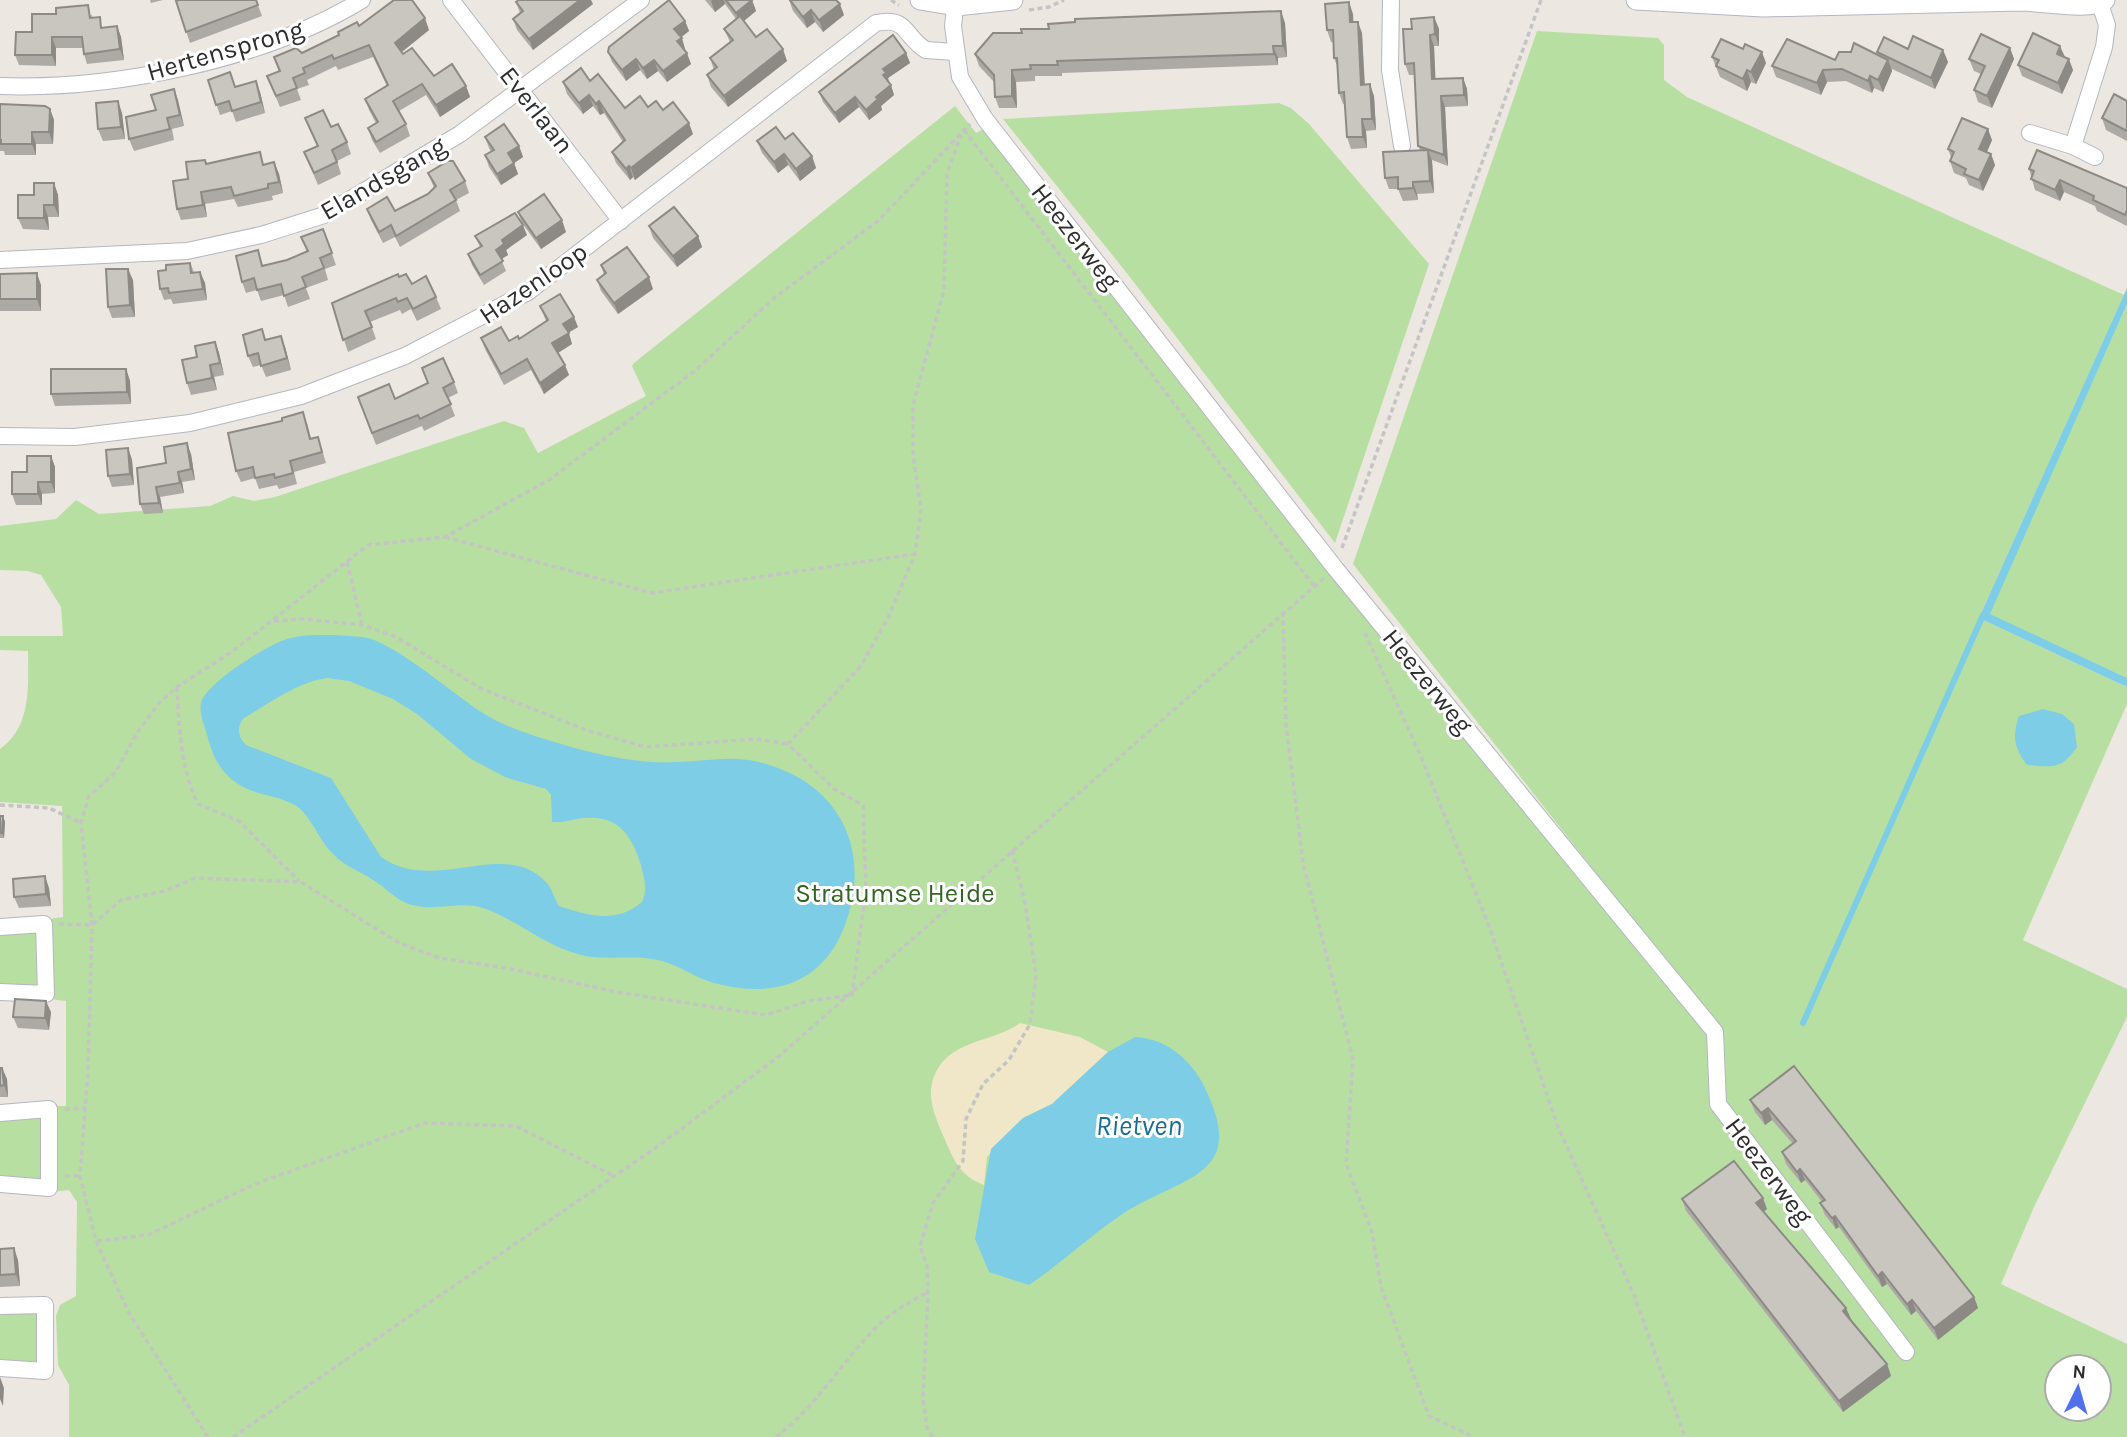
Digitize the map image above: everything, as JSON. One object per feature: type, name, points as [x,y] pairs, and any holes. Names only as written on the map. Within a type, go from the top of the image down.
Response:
[{"type":"street","name":"Hertensprong","points":[[0,86],[108,82],[193,65],[298,30],[362,0]]},
{"type":"street","name":"Everlaan","points":[[451,0],[621,221]]},
{"type":"street","name":"Elandsgang","points":[[0,260],[187,251],[261,235],[311,219],[391,178],[522,91],[640,0]]},
{"type":"street","points":[[920,0],[956,3],[1013,0]]},
{"type":"street","points":[[1391,0],[1390,70],[1402,146]]},
{"type":"street","points":[[1636,0],[1763,7],[2021,1],[2053,2],[2082,7],[2103,2],[2108,24],[2104,47],[2073,146]]},
{"type":"street","name":"Heezerweg","points":[[956,3],[955,52],[960,77],[985,119],[1335,568],[1715,1032],[1718,1104],[1906,1352]]},
{"type":"street","name":"Hazenloop","points":[[0,436],[75,437],[190,424],[301,396],[405,356],[528,292],[876,23],[890,20],[899,24],[926,50],[955,52]]},
{"type":"street","points":[[2030,133],[2073,146],[2095,158]]},
{"type":"street","points":[[0,927],[44,924],[46,994],[0,992]]},
{"type":"street","points":[[0,1113],[49,1109],[49,1188],[0,1184]]},
{"type":"street","points":[[0,1307],[45,1304],[44,1371],[0,1368]]},
{"type":"path","points":[[233,1437],[614,1176],[778,1057],[852,995],[1012,850],[1335,568],[1542,0]]},
{"type":"path","points":[[964,130],[1314,586]]},
{"type":"path","points":[[445,537],[550,480],[696,370],[774,298],[878,221],[962,133],[947,173],[944,290],[913,405],[913,456],[920,510],[915,554],[888,618],[860,667],[788,744]]},
{"type":"path","points":[[208,1437],[129,1312],[96,1241],[80,1176],[88,1071],[92,925],[81,823],[89,796],[115,773],[137,733],[159,703],[177,687],[272,622],[368,545],[445,537],[652,593],[915,554]]},
{"type":"path","points":[[347,562],[362,625]]},
{"type":"path","points":[[1283,612],[1286,724],[1303,863],[1353,1059],[1346,1164],[1371,1232],[1381,1287],[1429,1416],[1474,1437]]},
{"type":"path","points":[[272,622],[305,619],[362,625],[396,637],[482,689],[589,731],[646,747],[756,739],[788,744],[834,789],[863,805],[866,889],[852,995]]},
{"type":"path","points":[[1364,631],[1422,759],[1484,913],[1558,1127],[1634,1295],[1685,1437]]},
{"type":"path","points":[[177,687],[180,741],[187,782],[198,804],[239,821],[301,882],[399,943],[440,958],[506,968],[622,993],[766,1015],[808,1001],[852,995]]},
{"type":"path","points":[[0,805],[49,808],[81,823]]},
{"type":"path","points":[[933,1437],[927,1428],[923,1398],[928,1292],[927,1266],[920,1245],[933,1203],[963,1161],[966,1118],[983,1084],[1009,1060],[1030,1024],[1035,964],[1026,903],[1012,850]]},
{"type":"path","points":[[44,924],[92,925],[121,900],[165,891],[195,878],[301,882]]},
{"type":"path","points":[[96,1241],[148,1235],[255,1184],[425,1123],[516,1126],[614,1176]]},
{"type":"path","points":[[776,1437],[796,1422],[868,1336],[896,1310],[928,1292]]},
{"type":"green space","name":"Stratumse Heide","points":[[1537,31],[1658,38],[1664,45],[1664,80],[1687,97],[2124,295],[1979,618],[2127,687],[2127,704],[2023,940],[2127,989],[2127,1017],[2034,1207],[2001,1284],[2127,1344],[2127,1437],[69,1437],[69,1385],[58,1365],[56,1316],[60,1305],[76,1296],[77,1202],[69,1190],[52,1192],[52,1106],[66,1106],[66,1001],[50,999],[49,919],[63,917],[62,806],[0,802],[0,749],[18,729],[23,717],[28,691],[28,651],[0,650],[0,636],[63,636],[61,607],[41,575],[28,571],[0,570],[0,526],[56,519],[76,500],[99,514],[210,506],[233,496],[254,501],[275,497],[504,421],[524,428],[538,453],[646,396],[632,366],[634,363],[955,106],[976,133],[985,128],[1681,981],[1353,564]]},
{"type":"green space","points":[[1279,103],[1291,108],[1309,124],[1429,264],[1335,543],[1126,272],[1003,119]]},
{"type":"green space","points":[[2127,304],[2127,678],[1989,614]]},
{"type":"green space","points":[[37,929],[40,986],[0,987],[0,931]]},
{"type":"green space","points":[[46,1113],[46,1186],[0,1182],[0,1116]]},
{"type":"green space","points":[[0,1309],[38,1309],[41,1365],[0,1365]]},
{"type":"sand","points":[[1020,1023],[1080,1037],[1108,1052],[1052,1104],[1023,1118],[987,1157],[984,1185],[962,1171],[953,1158],[933,1109],[931,1086],[937,1070],[953,1052]]},
{"type":"water","points":[[2127,288],[2127,304],[1990,614],[2127,678],[2127,687],[1979,618]]},
{"type":"water","points":[[329,635],[364,637],[381,643],[491,718],[542,738],[598,754],[646,762],[749,760],[785,771],[807,783],[826,799],[840,818],[849,839],[854,863],[854,889],[839,939],[813,971],[797,981],[779,987],[737,988],[707,981],[662,961],[581,955],[567,951],[498,914],[476,906],[426,907],[402,901],[337,858],[299,808],[284,800],[243,787],[227,775],[213,754],[202,719],[201,704],[207,692],[240,665],[287,639]],"holes":[[[327,678],[349,681],[393,699],[417,714],[471,759],[505,777],[546,789],[551,795],[552,822],[596,818],[622,829],[633,845],[641,865],[645,884],[642,902],[632,909],[612,916],[592,915],[559,906],[546,882],[529,870],[510,864],[423,871],[402,867],[381,857],[331,778],[246,745],[241,739],[241,721],[284,694],[316,680]]]},
{"type":"water","points":[[2043,709],[2062,714],[2074,724],[2077,747],[2066,760],[2056,765],[2027,765],[2019,753],[2015,736],[2019,716]]},
{"type":"water","name":"Rietven","points":[[1135,1037],[1156,1041],[1174,1050],[1196,1073],[1215,1113],[1219,1136],[1215,1154],[1205,1168],[1127,1211],[1029,1285],[989,1272],[975,1239],[991,1149],[1023,1118],[1052,1104],[1108,1052]]},
{"type":"building","points":[[256,0],[258,5],[186,32],[176,1]]},
{"type":"building","points":[[394,0],[412,0],[425,18],[395,43],[403,54],[412,48],[434,76],[452,64],[466,86],[436,105],[422,84],[393,101],[406,124],[376,142],[368,128],[378,122],[365,99],[388,85],[369,45],[334,59],[332,55],[303,68],[305,73],[293,78],[297,88],[276,96],[267,76],[280,71],[274,57],[296,48],[302,53],[339,35],[338,32],[357,22],[359,26]]},
{"type":"building","points":[[580,0],[529,39],[513,19],[523,11],[516,2]]},
{"type":"building","points":[[669,0],[685,21],[674,29],[682,38],[677,41],[687,53],[663,71],[654,60],[643,68],[636,59],[622,70],[608,52],[609,47]]},
{"type":"building","points":[[726,0],[752,0],[736,13]]},
{"type":"building","points":[[790,0],[836,0],[840,4],[819,20],[811,10],[803,17]]},
{"type":"building","points":[[1349,2],[1350,22],[1358,22],[1361,85],[1370,84],[1372,119],[1362,119],[1363,137],[1347,137],[1344,92],[1339,93],[1333,30],[1327,30],[1325,4]]},
{"type":"building","points":[[88,5],[90,18],[100,17],[101,28],[117,26],[120,49],[84,54],[82,37],[52,37],[52,55],[15,55],[16,32],[32,32],[32,14],[56,14],[56,8]]},
{"type":"building","points":[[1281,11],[1283,46],[1273,46],[1274,54],[1057,61],[1058,65],[1030,65],[1031,69],[1012,70],[1012,96],[995,97],[994,75],[975,54],[993,33],[1049,29],[1048,24],[1075,22],[1075,19]]},
{"type":"building","points":[[740,16],[756,37],[767,29],[783,49],[724,96],[707,75],[717,67],[710,58],[733,40],[724,29]]},
{"type":"building","points":[[1434,17],[1435,34],[1430,35],[1432,79],[1463,78],[1464,95],[1441,96],[1444,155],[1418,146],[1414,63],[1405,64],[1403,29],[1412,29],[1411,19]]},
{"type":"building","points":[[2033,33],[2060,46],[2057,54],[2069,59],[2058,83],[2018,65]]},
{"type":"building","points":[[1981,34],[2010,48],[1987,96],[1974,90],[1985,66],[1969,59]]},
{"type":"building","points":[[893,35],[906,53],[883,69],[886,73],[883,75],[891,85],[876,97],[878,99],[866,110],[855,97],[835,113],[819,92]]},
{"type":"building","points":[[1913,36],[1943,50],[1931,78],[1877,52],[1884,37],[1908,49]]},
{"type":"building","points":[[1721,39],[1743,49],[1745,44],[1762,52],[1751,72],[1747,70],[1743,79],[1716,66],[1719,60],[1712,57]]},
{"type":"building","points":[[1787,39],[1835,60],[1839,52],[1851,52],[1854,43],[1888,60],[1878,80],[1870,76],[1868,81],[1842,69],[1823,70],[1817,83],[1772,66]]},
{"type":"building","points":[[581,68],[590,81],[598,74],[625,108],[640,96],[648,107],[656,101],[663,110],[673,102],[689,123],[631,168],[629,166],[626,169],[612,152],[625,140],[599,101],[596,104],[589,95],[579,103],[563,82]]},
{"type":"building","points":[[230,72],[235,87],[256,81],[261,102],[232,111],[229,101],[216,105],[208,80]]},
{"type":"building","points":[[174,89],[180,115],[167,118],[170,129],[129,139],[126,117],[156,110],[151,95]]},
{"type":"building","points":[[2114,94],[2127,101],[2127,131],[2102,118]]},
{"type":"building","points":[[118,101],[121,127],[98,129],[96,103]]},
{"type":"building","points":[[0,104],[45,106],[50,109],[49,132],[32,132],[32,144],[1,144]]},
{"type":"building","points":[[323,110],[331,127],[338,124],[347,142],[332,150],[337,162],[314,173],[304,152],[318,146],[305,118]]},
{"type":"building","points":[[1962,118],[1988,129],[1979,149],[1991,154],[1979,180],[1964,174],[1966,169],[1950,161],[1954,152],[1948,149]]},
{"type":"building","points":[[504,124],[519,146],[508,153],[514,163],[497,174],[485,155],[494,150],[485,137]]},
{"type":"building","points":[[776,127],[785,139],[793,133],[812,156],[796,169],[784,154],[774,162],[757,141]]},
{"type":"building","points":[[1428,150],[1430,181],[1413,182],[1413,188],[1398,189],[1398,177],[1385,178],[1383,152]]},
{"type":"building","points":[[2037,150],[2127,188],[2125,215],[2060,180],[2055,190],[2031,179],[2034,171],[2029,169]]},
{"type":"building","points":[[260,152],[263,165],[274,162],[279,182],[268,184],[268,188],[234,196],[231,187],[201,192],[203,205],[177,209],[173,181],[188,179],[186,162],[205,160],[206,164]]},
{"type":"building","points":[[448,161],[453,161],[465,181],[450,190],[456,200],[396,236],[391,225],[379,232],[367,209],[387,197],[395,211],[428,194],[436,186],[428,173]]},
{"type":"building","points":[[34,183],[54,183],[54,205],[44,205],[44,218],[18,218],[18,195],[34,195]]},
{"type":"building","points":[[544,194],[562,220],[536,238],[518,212]]},
{"type":"building","points":[[674,207],[698,236],[673,256],[649,226]]},
{"type":"building","points":[[515,213],[523,225],[502,240],[504,244],[496,250],[503,261],[480,275],[468,254],[482,246],[475,236]]},
{"type":"building","points":[[323,229],[332,253],[320,258],[324,268],[302,277],[306,287],[284,296],[281,284],[257,290],[254,278],[242,282],[236,256],[258,250],[262,266],[287,260],[308,251],[301,237]]},
{"type":"building","points":[[627,247],[649,277],[614,303],[597,280],[606,273],[601,265]]},
{"type":"building","points":[[190,263],[191,273],[200,272],[203,289],[169,293],[168,288],[160,289],[158,271],[166,270],[166,265]]},
{"type":"building","points":[[106,269],[128,269],[130,305],[108,307]]},
{"type":"building","points":[[37,273],[37,299],[0,299],[0,274]]},
{"type":"building","points":[[398,274],[399,277],[406,274],[412,284],[426,276],[436,297],[413,309],[407,298],[398,302],[396,298],[365,311],[372,327],[343,340],[332,303]]},
{"type":"building","points":[[560,294],[574,317],[563,324],[569,333],[552,343],[565,365],[540,383],[527,359],[501,374],[481,338],[501,327],[509,341],[518,336],[519,339],[548,320],[540,306]]},
{"type":"building","points":[[262,329],[265,340],[281,336],[287,358],[261,366],[258,353],[248,356],[243,335]]},
{"type":"building","points":[[215,342],[220,363],[210,365],[212,378],[187,383],[182,360],[197,357],[195,346]]},
{"type":"building","points":[[443,358],[454,382],[443,388],[451,404],[420,419],[418,415],[372,433],[358,397],[389,384],[395,399],[428,383],[422,368]]},
{"type":"building","points":[[51,369],[126,369],[127,392],[51,394]]},
{"type":"building","points":[[303,412],[310,439],[318,437],[322,452],[290,461],[293,473],[275,478],[274,474],[255,478],[253,467],[236,471],[228,433],[282,421],[282,418]]},
{"type":"building","points":[[187,443],[191,469],[178,472],[180,483],[156,487],[159,503],[140,504],[137,468],[166,463],[164,447]]},
{"type":"building","points":[[128,448],[130,474],[108,476],[106,450]]},
{"type":"building","points":[[27,456],[51,456],[51,482],[38,482],[38,494],[12,494],[12,472],[27,472]]},
{"type":"building","points":[[0,816],[3,816],[2,833],[0,833]]},
{"type":"building","points":[[45,876],[46,894],[14,897],[13,879]]},
{"type":"building","points":[[15,999],[46,1001],[45,1018],[13,1017]]},
{"type":"building","points":[[1794,1066],[1974,1297],[1934,1328],[1912,1300],[1907,1304],[1882,1272],[1878,1276],[1835,1216],[1832,1218],[1820,1203],[1825,1200],[1800,1169],[1797,1172],[1782,1152],[1796,1141],[1768,1108],[1761,1113],[1750,1100]]},
{"type":"building","points":[[0,1068],[4,1085],[0,1086]]},
{"type":"building","points":[[1734,1161],[1763,1198],[1756,1203],[1846,1308],[1843,1311],[1887,1364],[1839,1401],[1682,1199]]},
{"type":"building","points":[[14,1248],[16,1274],[0,1275],[0,1249]]},
{"type":"waterway","points":[[1803,1023],[1983,615]]}]
